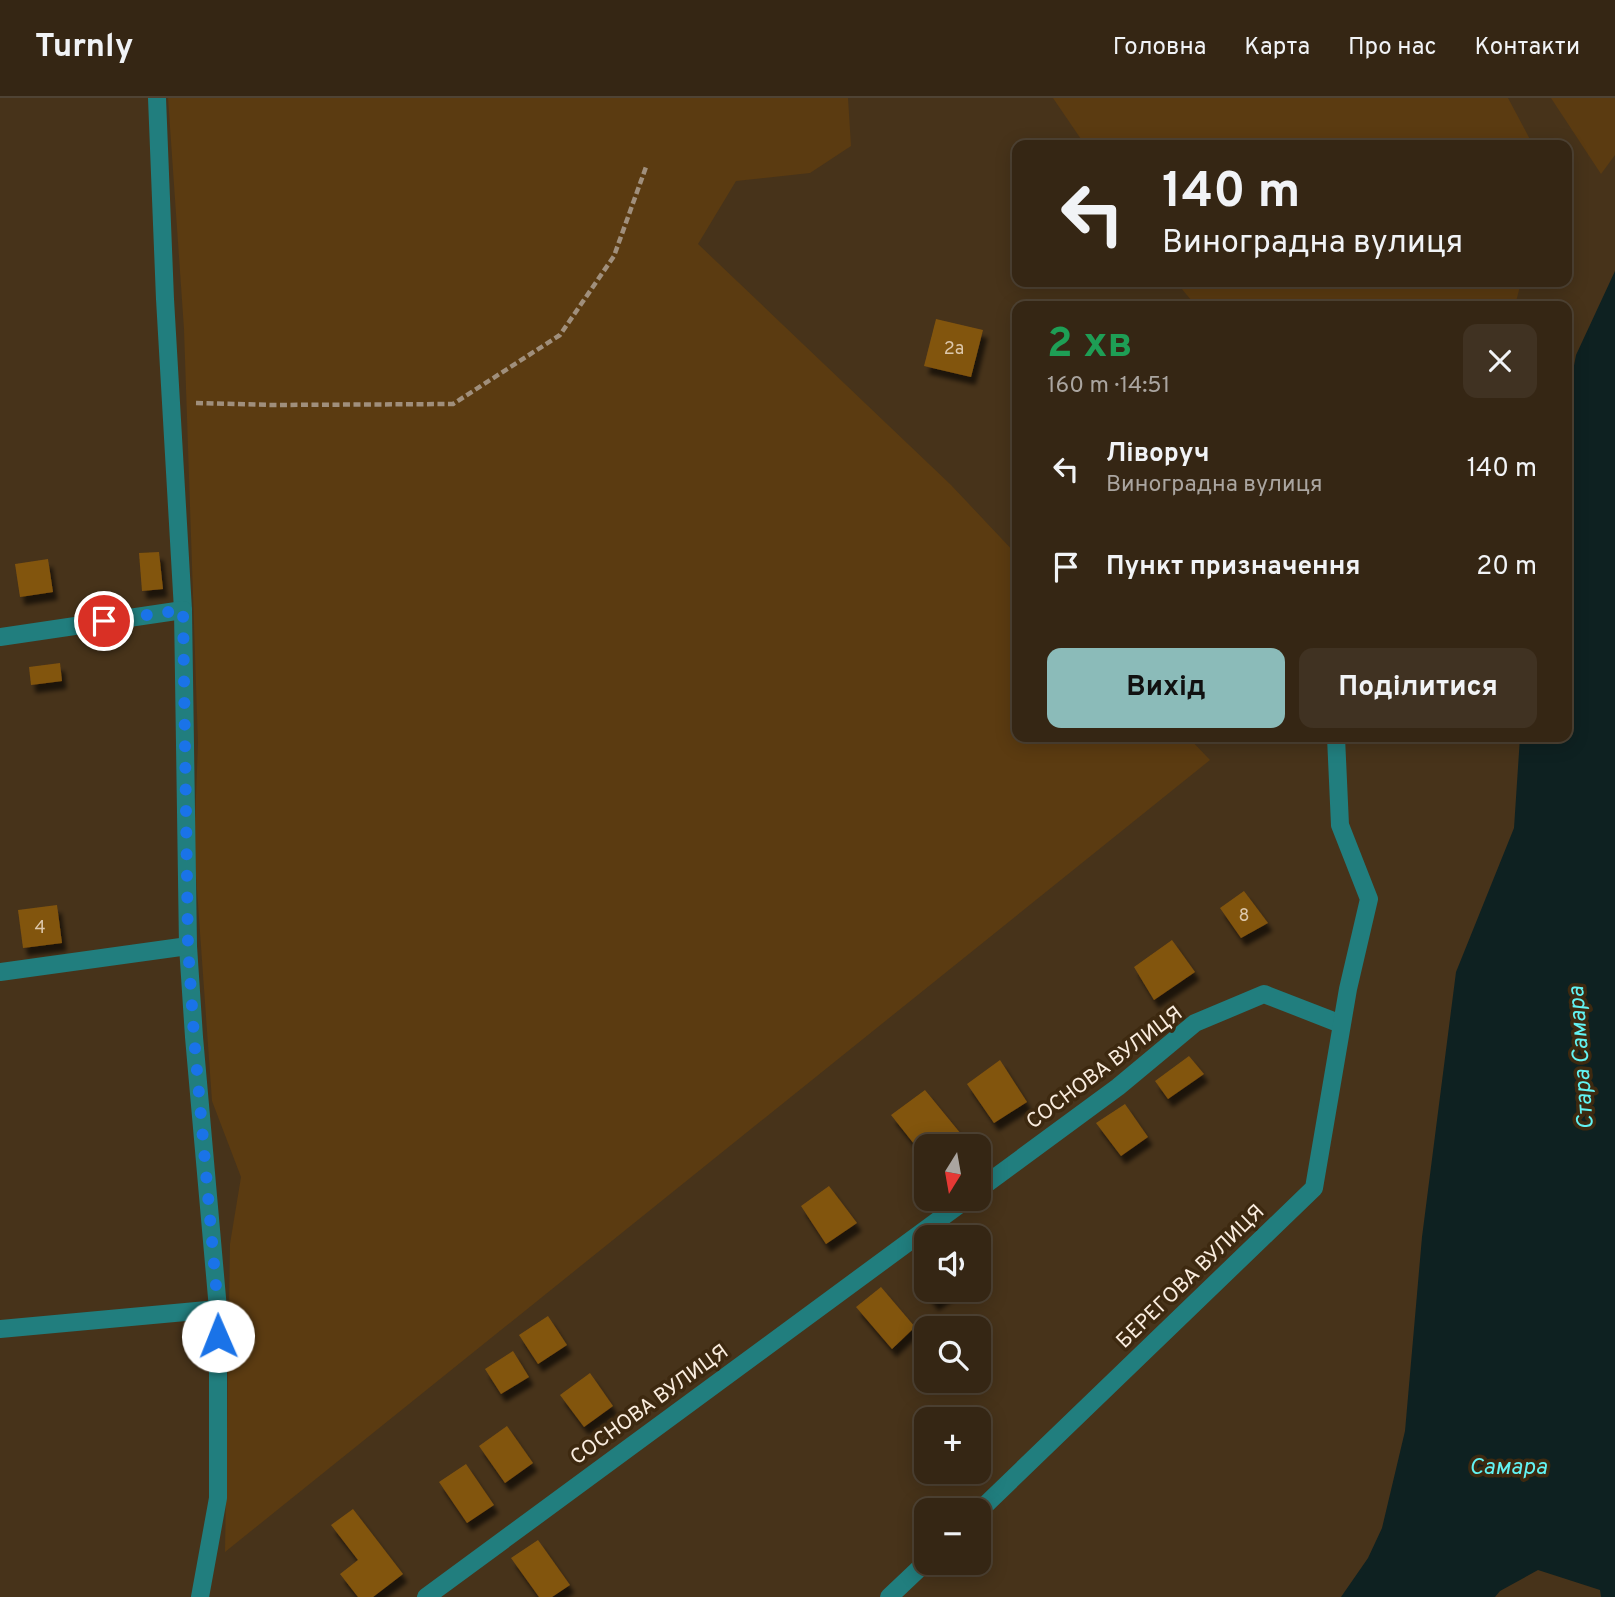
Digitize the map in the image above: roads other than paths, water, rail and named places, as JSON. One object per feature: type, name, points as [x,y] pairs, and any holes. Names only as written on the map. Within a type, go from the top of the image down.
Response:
[{"type":"street","points":[[157,98],[170,402],[183,610],[188,946],[218,1309],[218,1498],[200,1597]]},
{"type":"street","points":[[0,637],[183,610]]},
{"type":"street","points":[[1336,742],[1340,825],[1369,899],[1341,1024]]},
{"type":"street","points":[[0,972],[188,946]]},
{"type":"street","name":"СОСНОВА ВУЛИЦЯ","points":[[991,1180],[1118,1087],[1195,1023],[1264,994],[1341,1024]]},
{"type":"street","name":"БЕРЕГОВА ВУЛИЦЯ","points":[[991,1499],[1314,1188],[1341,1024]]},
{"type":"street","name":"СОСНОВА ВУЛИЦЯ","points":[[426,1597],[951,1211]]},
{"type":"street","points":[[0,1329],[218,1309]]},
{"type":"street","points":[[889,1597],[914,1573]]},
{"type":"water","name":"Самара","points":[[1615,271],[1615,1597],[1601,1597],[1600,1590],[1538,1570],[1500,1591],[1495,1597],[1341,1597],[1368,1558],[1382,1528],[1405,1431],[1422,1237],[1456,972],[1514,828],[1520,742],[1572,742],[1572,376],[1576,355]]},
{"type":"water label","name":"Стара Самара","points":[[1580,1058]]}]
